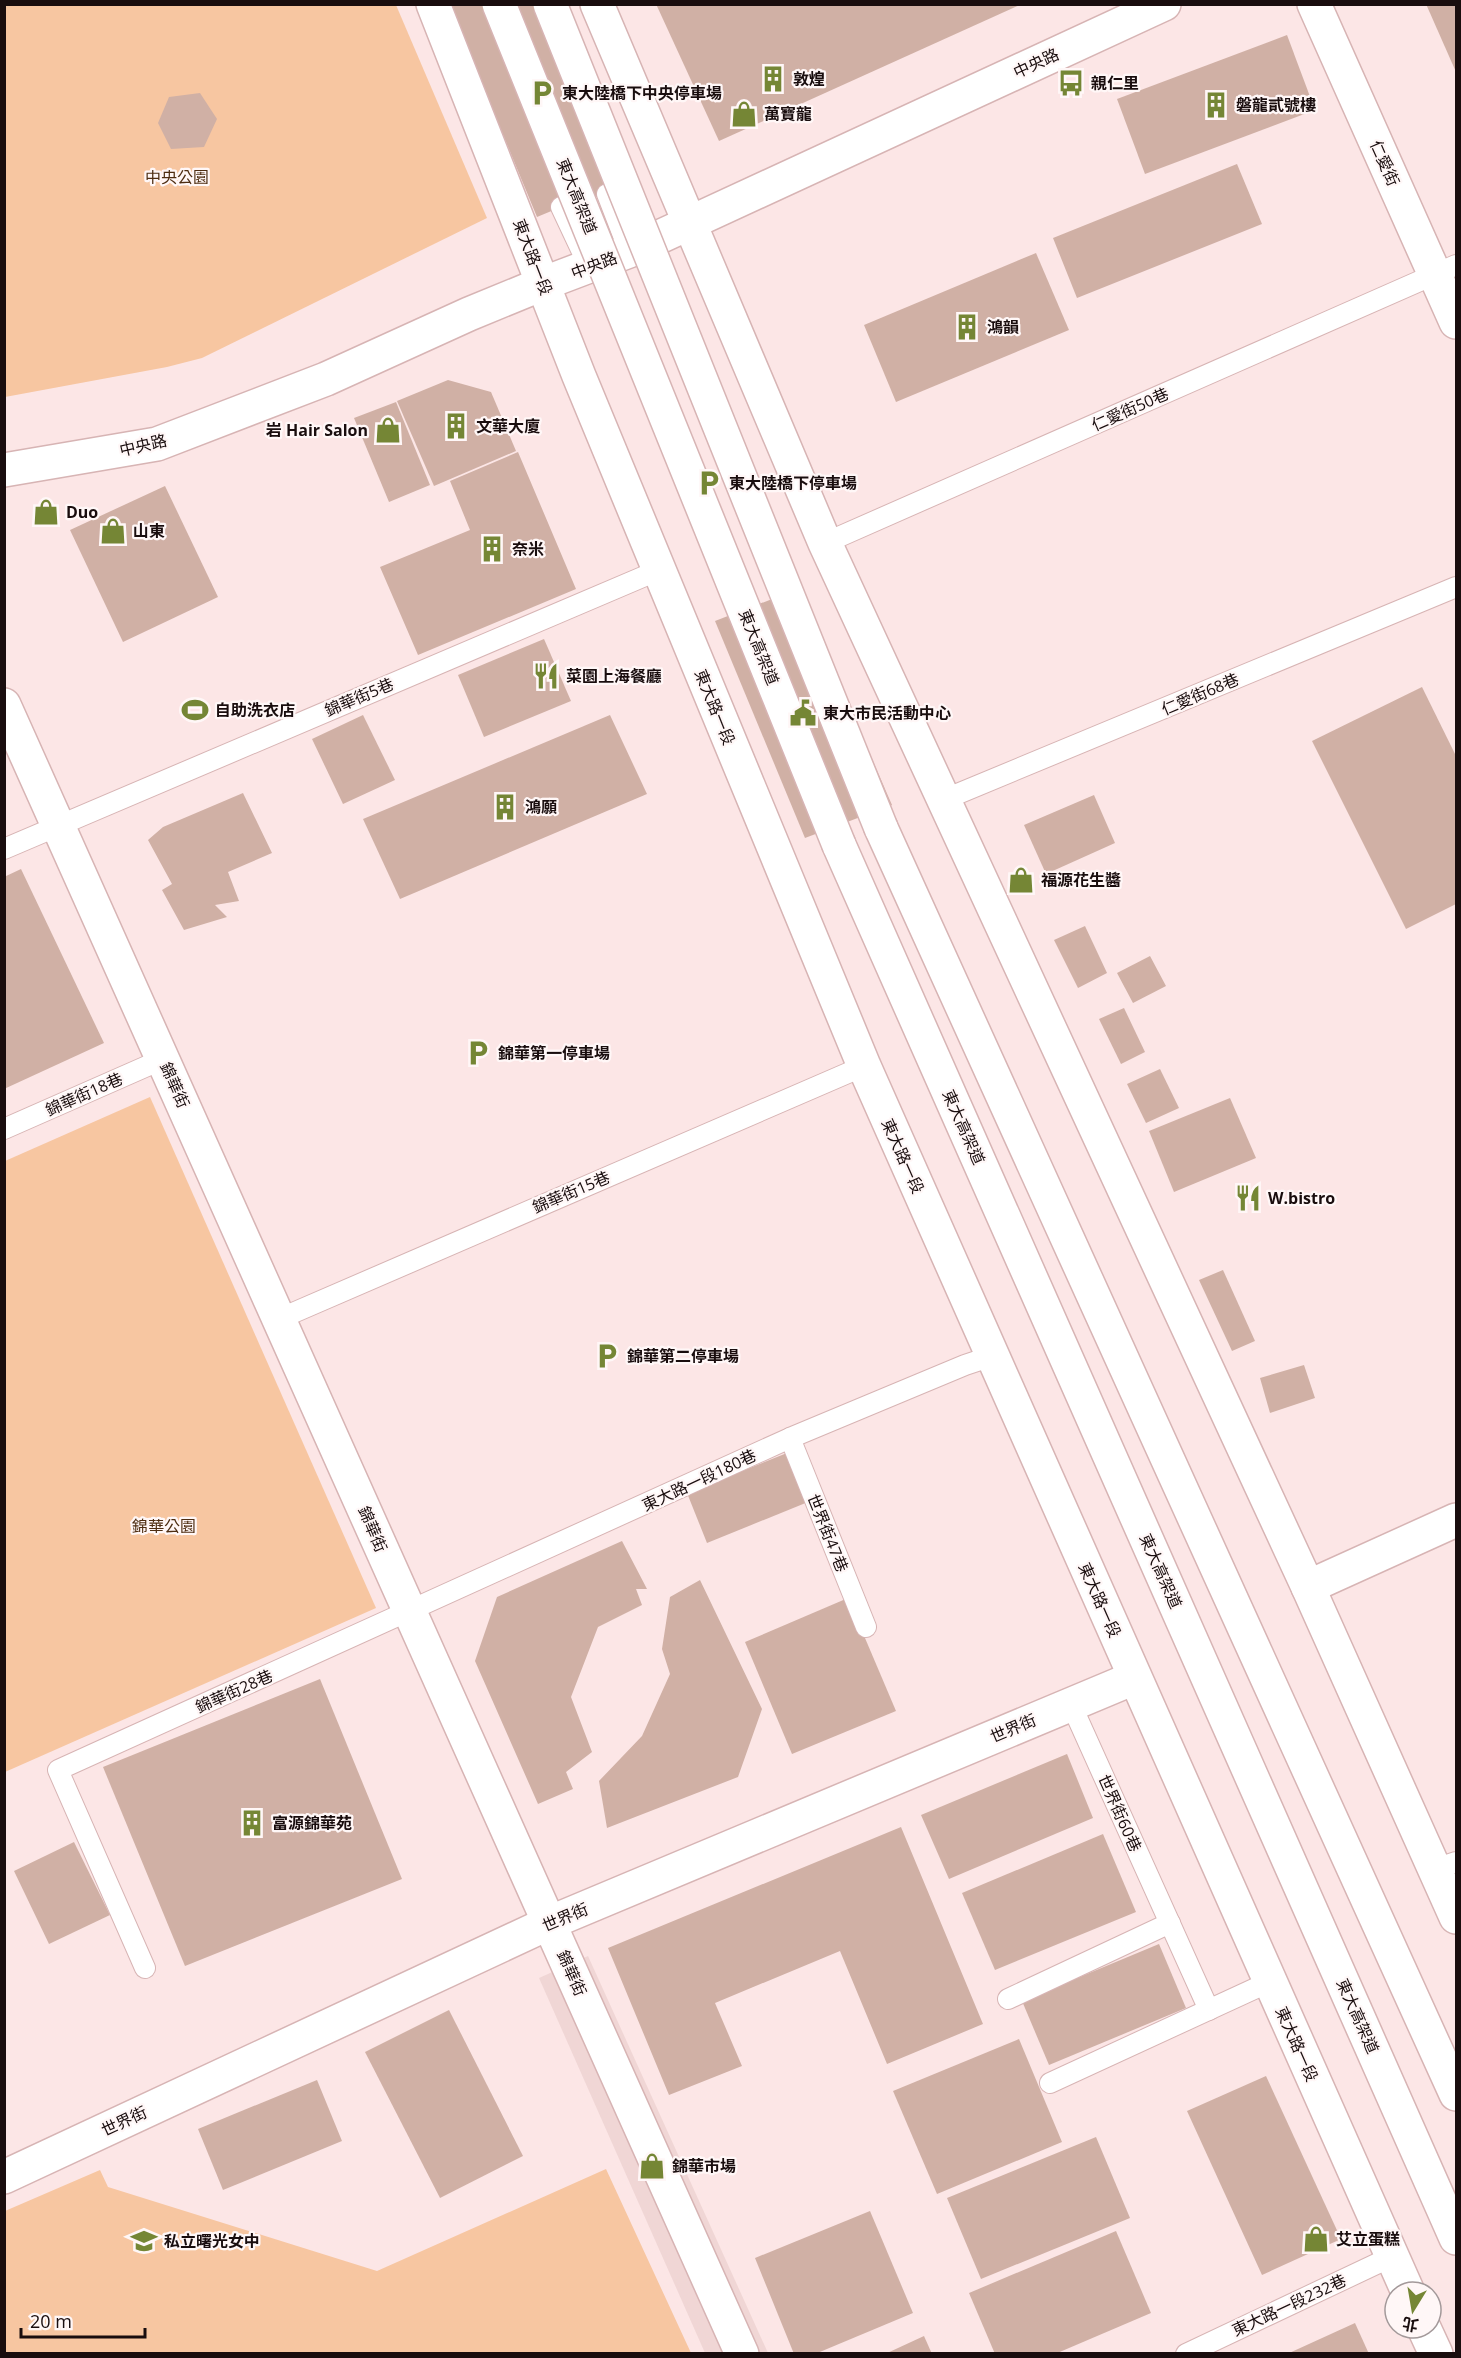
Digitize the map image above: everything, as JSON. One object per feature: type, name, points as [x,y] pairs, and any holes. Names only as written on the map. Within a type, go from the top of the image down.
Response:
[{"type":"street","name":"東大路一段","points":[[433,4],[542,284],[864,1066],[1402,2280]]},
{"type":"street","name":"東大高架道","points":[[499,4],[839,845],[1456,2238]]},
{"type":"street","points":[[550,4],[881,828],[1456,2094]]},
{"type":"street","points":[[597,4],[825,543],[1308,1587],[1446,1865],[1456,1917]]},
{"type":"street","name":"中央路","points":[[4,470],[157,444],[326,379],[469,314],[628,251],[1164,4]]},
{"type":"street","name":"仁愛街","points":[[1314,4],[1446,270],[1456,322]]},
{"type":"street","name":"錦華街","points":[[4,705],[331,1431],[409,1613],[742,2354]]},
{"type":"street","points":[[1308,1587],[1456,1520]]},
{"type":"street","name":"世界街","points":[[4,2177],[549,1923],[1134,1678]]},
{"type":"street","points":[[1430,2340],[1436,2354]]},
{"type":"lane","points":[[607,194],[628,251]]},
{"type":"lane","points":[[561,207],[590,267]]},
{"type":"lane","name":"仁愛街50巷","points":[[825,543],[1446,270]]},
{"type":"lane","name":"錦華街5巷","points":[[4,849],[659,570]]},
{"type":"lane","name":"仁愛街68巷","points":[[943,800],[1456,587]]},
{"type":"lane","name":"錦華街18巷","points":[[4,1129],[163,1059]]},
{"type":"lane","name":"錦華街15巷","points":[[279,1319],[864,1066]]},
{"type":"lane","name":"東大路一段180巷","points":[[409,1613],[790,1438],[965,1365],[992,1356]]},
{"type":"lane","name":"世界街47巷","points":[[790,1438],[866,1627]]},
{"type":"lane","name":"錦華街28巷","points":[[144,1968],[58,1770],[409,1613]]},
{"type":"lane","name":"世界街60巷","points":[[1071,1704],[1209,2010]]},
{"type":"lane","points":[[1008,1999],[1170,1923]]},
{"type":"lane","points":[[1050,2083],[1269,1982]]},
{"type":"lane","name":"東大路一段232巷","points":[[1186,2354],[1391,2257]]},
{"type":"shaded area","name":"錦華市場","points":[[588,1956],[768,2353],[705,2353],[539,1978]]},
{"type":"green space","name":"中央公園","points":[[5,5],[396,5],[487,218],[202,358],[167,367],[5,397]]},
{"type":"green space","name":"錦華公園","points":[[150,1097],[376,1608],[5,1772],[5,1161]]},
{"type":"green space","name":"私立曙光女中","points":[[606,2169],[691,2353],[5,2353],[5,2211],[100,2170],[108,2187],[377,2271]]},
{"type":"building","name":"東大陸橋下中央停車場","points":[[449,4],[559,4],[637,182],[537,217]]},
{"type":"building","name":"敦煌","points":[[656,4],[1022,4],[719,141]]},
{"type":"building","points":[[1426,4],[1456,4],[1456,72]]},
{"type":"building","name":"磐龍貳號樓","points":[[1287,35],[1315,110],[1145,174],[1117,99]]},
{"type":"building","points":[[200,93],[217,119],[204,147],[171,149],[158,123],[169,97]]},
{"type":"building","points":[[1237,164],[1262,224],[1077,298],[1053,238]]},
{"type":"building","name":"鴻韻","points":[[1036,253],[1069,330],[896,402],[864,325]]},
{"type":"building","name":"文華大廈","points":[[448,380],[491,392],[516,451],[434,486],[397,401]]},
{"type":"building","points":[[396,402],[430,485],[389,502],[354,418]]},
{"type":"building","name":"奈米","points":[[518,452],[576,589],[418,655],[380,567],[470,530],[450,481]]},
{"type":"building","points":[[165,486],[218,597],[123,642],[70,530]]},
{"type":"building","name":"東大市民活動中心","points":[[798,589],[892,805],[805,838],[715,621]]},
{"type":"building","points":[[544,639],[571,701],[484,737],[458,675]]},
{"type":"building","points":[[1422,687],[1456,756],[1456,904],[1406,929],[1312,741]]},
{"type":"building","points":[[363,715],[395,780],[343,804],[312,739]]},
{"type":"building","name":"鴻願","points":[[610,715],[647,794],[400,899],[363,819]]},
{"type":"building","points":[[243,793],[272,853],[228,872],[239,901],[215,905],[227,917],[184,930],[162,890],[172,884],[148,840],[163,827]]},
{"type":"building","points":[[1094,795],[1115,843],[1046,874],[1024,825]]},
{"type":"building","points":[[21,869],[104,1043],[4,1089],[4,877]]},
{"type":"building","points":[[1085,926],[1107,973],[1078,988],[1054,940]]},
{"type":"building","points":[[1150,956],[1166,986],[1133,1003],[1117,973]]},
{"type":"building","points":[[1124,1008],[1145,1052],[1121,1064],[1099,1019]]},
{"type":"building","points":[[1160,1069],[1179,1108],[1146,1123],[1127,1084]]},
{"type":"building","points":[[1230,1098],[1256,1158],[1174,1192],[1149,1131]]},
{"type":"building","points":[[1223,1270],[1255,1341],[1232,1351],[1199,1280]]},
{"type":"building","points":[[1304,1365],[1315,1398],[1270,1413],[1260,1378]]},
{"type":"building","points":[[787,1453],[808,1502],[707,1543],[687,1493]]},
{"type":"building","points":[[622,1541],[647,1589],[636,1589],[642,1605],[598,1627],[571,1697],[592,1752],[566,1772],[573,1789],[538,1804],[475,1661],[497,1597]]},
{"type":"building","points":[[700,1580],[762,1709],[738,1777],[607,1828],[599,1781],[642,1736],[670,1674],[662,1649],[670,1597]]},
{"type":"building","points":[[848,1598],[896,1711],[792,1754],[745,1642]]},
{"type":"building","name":"富源錦華苑","points":[[320,1679],[402,1879],[185,1966],[103,1767]]},
{"type":"building","points":[[1067,1754],[1093,1818],[949,1879],[921,1815]]},
{"type":"building","points":[[901,1827],[983,2024],[887,2064],[840,1951],[715,2003],[742,2066],[669,2095],[608,1948]]},
{"type":"building","points":[[1103,1834],[1136,1912],[995,1970],[962,1893]]},
{"type":"building","points":[[74,1842],[110,1915],[49,1944],[14,1871]]},
{"type":"building","points":[[1159,1944],[1186,2008],[1049,2065],[1022,2001]]},
{"type":"building","points":[[449,2010],[523,2156],[440,2198],[365,2052]]},
{"type":"building","points":[[1019,2039],[1062,2142],[937,2194],[893,2091]]},
{"type":"building","points":[[1266,2076],[1341,2239],[1262,2275],[1187,2111]]},
{"type":"building","points":[[317,2080],[342,2141],[223,2190],[198,2129]]},
{"type":"building","points":[[1096,2137],[1130,2218],[981,2279],[947,2198]]},
{"type":"building","points":[[870,2211],[913,2313],[815,2354],[794,2354],[755,2258]]},
{"type":"building","points":[[1116,2231],[1151,2313],[1055,2354],[995,2354],[969,2293]]},
{"type":"building","points":[[1355,2323],[1369,2354],[1287,2354]]},
{"type":"building","points":[[924,2336],[932,2354],[885,2354]]},
{"type":"place","name":"敦煌","points":[[773,79]]},
{"type":"place","name":"親仁里","points":[[1071,83]]},
{"type":"place","name":"東大陸橋下中央停車場","points":[[542,93]]},
{"type":"place","name":"磐龍貳號樓","points":[[1216,105]]},
{"type":"place","name":"萬寶龍","points":[[744,114]]},
{"type":"place","name":"鴻韻","points":[[967,327]]},
{"type":"place","name":"文華大廈","points":[[456,426]]},
{"type":"place","name":"岩 Hair Salon","points":[[388,430]]},
{"type":"place","name":"東大陸橋下停車場","points":[[709,483]]},
{"type":"place","name":"Duo","points":[[46,512]]},
{"type":"place","name":"山東","points":[[113,531]]},
{"type":"place","name":"奈米","points":[[492,549]]},
{"type":"place","name":"菜園上海餐廳","points":[[546,676]]},
{"type":"place","name":"自助洗衣店","points":[[195,710]]},
{"type":"place","name":"東大市民活動中心","points":[[803,713]]},
{"type":"place","name":"鴻願","points":[[505,807]]},
{"type":"place","name":"福源花生醬","points":[[1021,880]]},
{"type":"place","name":"錦華第一停車場","points":[[478,1053]]},
{"type":"place","name":"W.bistro","points":[[1248,1198]]},
{"type":"place","name":"錦華第二停車場","points":[[607,1356]]},
{"type":"place","name":"富源錦華苑","points":[[252,1823]]},
{"type":"place","name":"錦華市場","points":[[652,2166]]},
{"type":"place","name":"艾立蛋糕","points":[[1316,2239]]},
{"type":"place","name":"私立曙光女中","points":[[144,2241]]}]
